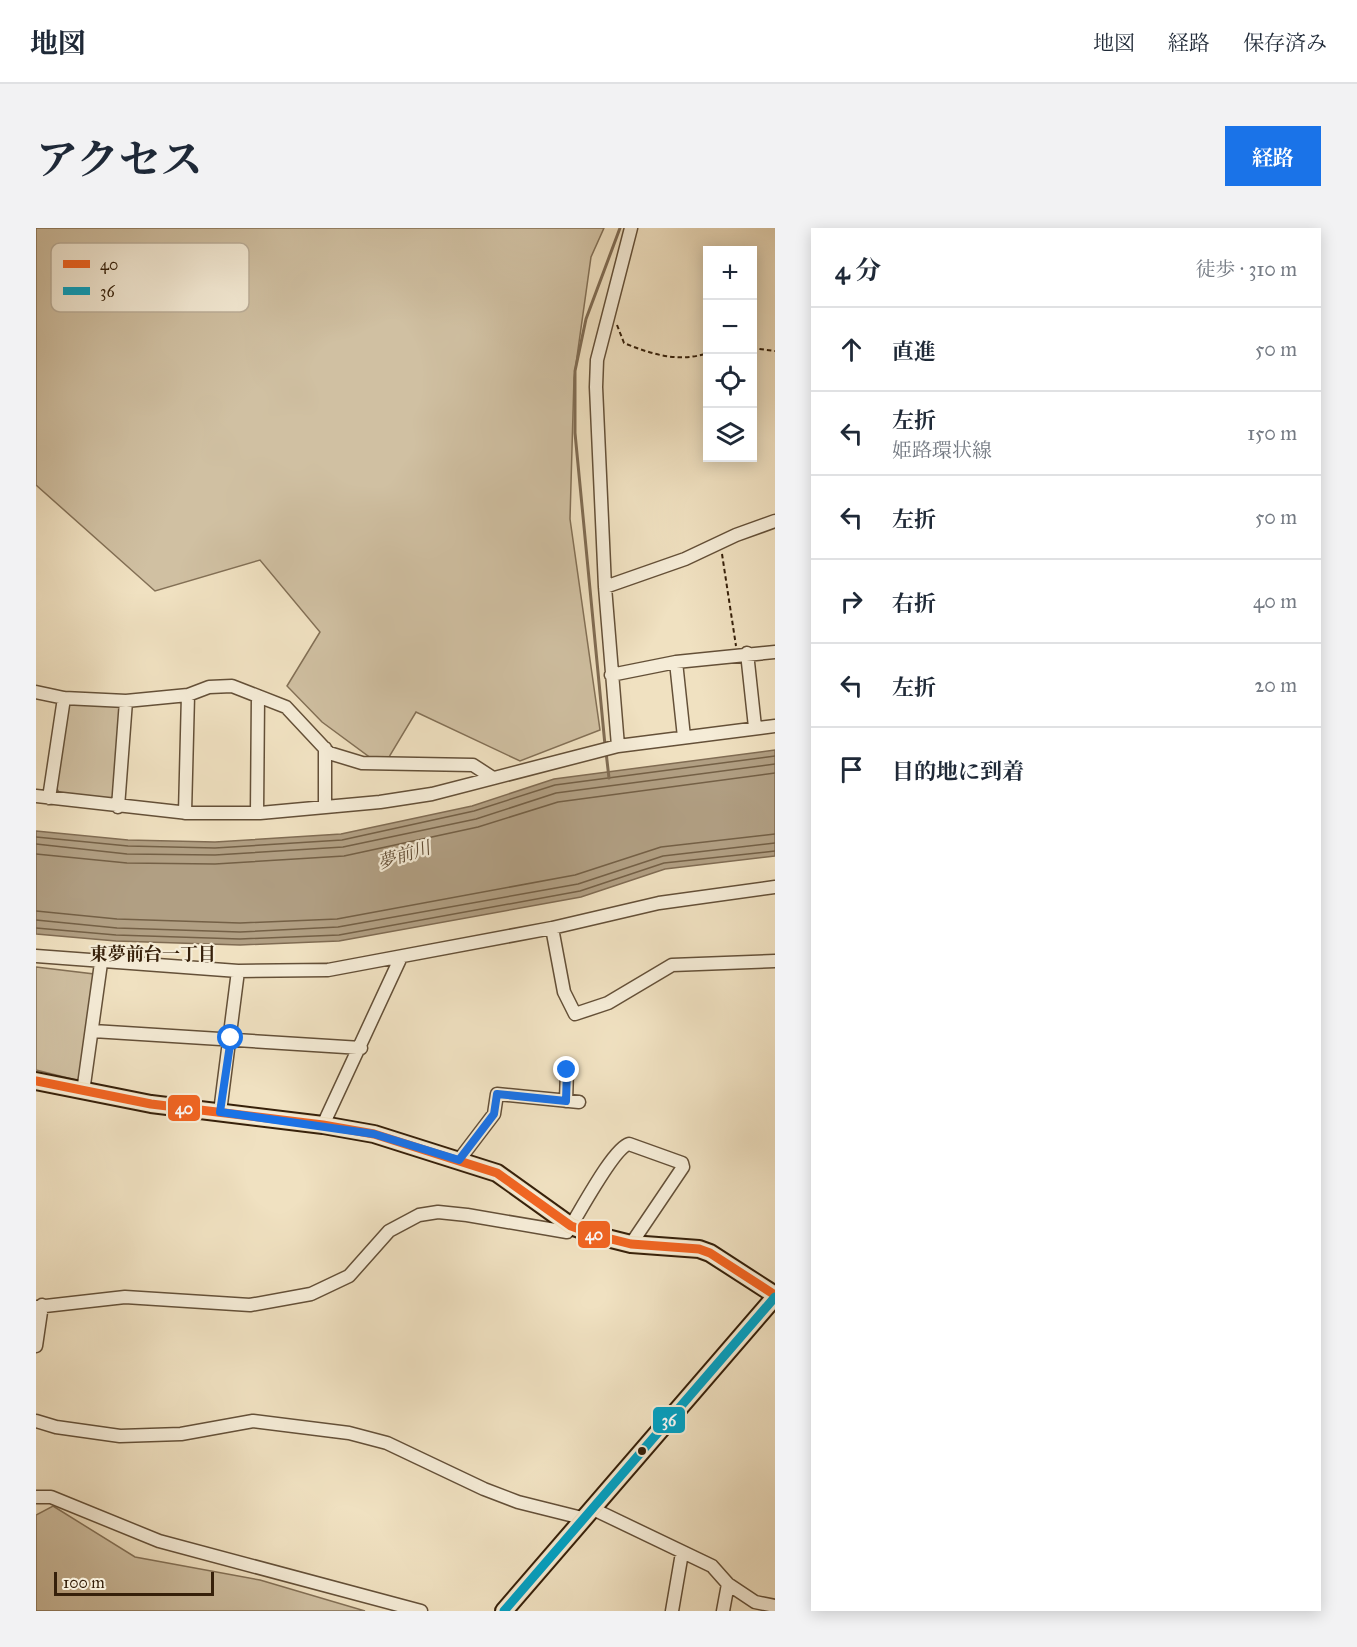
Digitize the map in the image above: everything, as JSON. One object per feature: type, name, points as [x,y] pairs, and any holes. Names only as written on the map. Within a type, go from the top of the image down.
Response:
[{"type":"main road","points":[[36,1081],[151,1104],[323,1125],[374,1134],[497,1173],[571,1226],[631,1244],[699,1249],[710,1253],[775,1296],[504,1611]]},
{"type":"street","points":[[618,746],[605,587],[596,387],[597,360],[631,228]]},
{"type":"street","points":[[605,587],[685,559],[720,542],[775,521]]},
{"type":"street","points":[[611,675],[676,662],[775,652]]},
{"type":"street","points":[[742,654],[755,727]]},
{"type":"street","points":[[676,662],[684,737]]},
{"type":"street","points":[[36,692],[64,698],[126,700],[188,695],[209,687],[232,686],[286,707],[329,753],[362,763],[473,765],[493,778]]},
{"type":"street","points":[[185,813],[188,695]]},
{"type":"street","points":[[257,813],[258,696]]},
{"type":"street","points":[[49,798],[64,698]]},
{"type":"street","points":[[118,807],[126,700]]},
{"type":"street","points":[[36,796],[185,813],[257,813],[326,807],[432,794],[618,746],[775,726]]},
{"type":"street","points":[[325,748],[326,807]]},
{"type":"street","points":[[36,957],[238,971],[328,970],[552,927],[659,903],[775,887]]},
{"type":"street","points":[[552,927],[564,992],[575,1014],[608,1003],[672,965],[775,961]]},
{"type":"street","points":[[323,1125],[361,1048],[401,957]]},
{"type":"street","points":[[83,1092],[101,963]]},
{"type":"street","points":[[220,1112],[238,971]]},
{"type":"street","points":[[93,1031],[361,1048]]},
{"type":"street","points":[[566,1101],[567,1070]]},
{"type":"street","points":[[459,1160],[494,1114],[497,1094],[579,1102]]},
{"type":"street","points":[[36,1346],[39,1306],[125,1297],[232,1305],[293,1298],[332,1286],[349,1276],[389,1231],[419,1215],[438,1212],[467,1215],[567,1232],[623,1146],[628,1144],[682,1163],[683,1167],[631,1244]]},
{"type":"street","points":[[36,1421],[120,1436],[181,1434],[253,1421],[349,1433],[387,1443],[444,1472],[501,1496],[586,1513],[712,1566],[728,1584],[755,1602],[772,1608]]},
{"type":"street","points":[[36,1497],[51,1497],[159,1541],[421,1611]]},
{"type":"street","points":[[672,1611],[682,1553]]},
{"type":"street","points":[[723,1611],[728,1584]]},
{"type":"path","points":[[611,308],[624,343],[656,356],[705,354]]},
{"type":"path","points":[[757,349],[775,351]]},
{"type":"path","points":[[720,542],[742,654]]},
{"type":"shaded area","points":[[36,228],[604,228],[591,257],[574,378],[570,519],[600,730],[520,761],[416,712],[383,767],[322,722],[287,686],[320,632],[260,560],[155,591],[36,485]]},
{"type":"shaded area","points":[[72,703],[116,705],[121,709],[114,796],[109,800],[60,794],[56,787],[67,707]]},
{"type":"shaded area","points":[[36,967],[94,974],[82,1078],[76,1080],[36,1070]]},
{"type":"shaded area","points":[[53,1506],[135,1557],[260,1580],[365,1611],[36,1611],[36,1515]]},
{"type":"water","name":"夢前川","points":[[775,750],[775,856],[665,869],[581,897],[339,941],[240,945],[116,941],[36,934],[36,831],[128,840],[215,842],[341,834],[472,806],[554,779]]},
{"type":"waterway","points":[[605,745],[575,433],[575,371],[586,319],[620,228]]},
{"type":"waterway","points":[[606,752],[609,778]]},
{"type":"transit line","name":"40","points":[[36,1081],[151,1104],[323,1125],[374,1134],[497,1173],[571,1226],[599,1236],[631,1244],[699,1249],[710,1253],[775,1295]]},
{"type":"transit line","name":"36","points":[[504,1611],[775,1297]]},
{"type":"district","name":"東夢前台一丁目","points":[[153,954]]},
{"type":"route","points":[[231,1038],[220,1112],[374,1134],[459,1160],[494,1114],[497,1094],[566,1101],[567,1070]]}]
